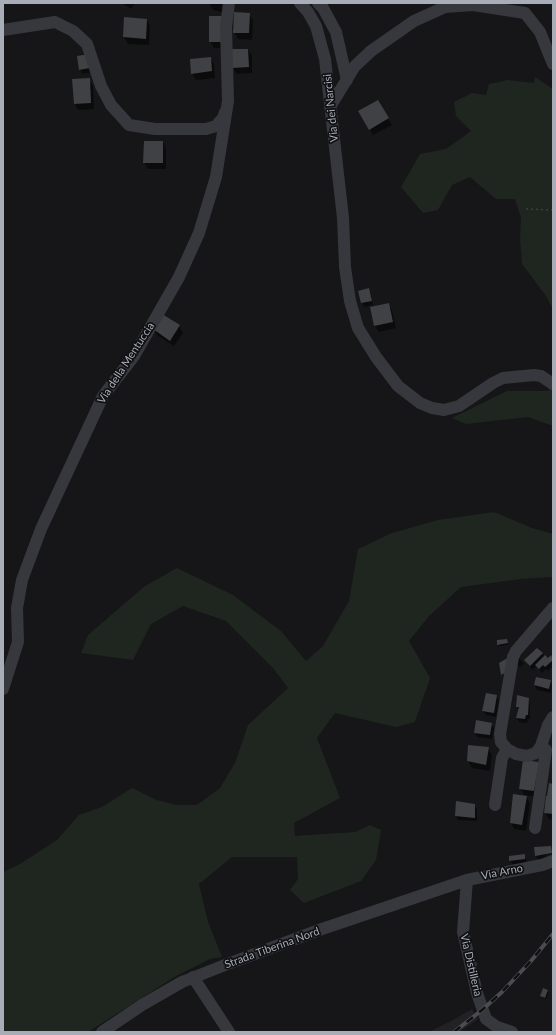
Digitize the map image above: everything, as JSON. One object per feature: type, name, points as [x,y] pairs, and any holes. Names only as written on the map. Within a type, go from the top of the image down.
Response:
[{"type":"street","name":"Via della Mentuccia","points":[[3,689],[18,642],[18,608],[22,580],[41,529],[103,396],[134,356],[179,277],[199,233],[216,177],[227,105],[226,27],[229,3]]},
{"type":"street","name":"Via dei Narcisi","points":[[300,3],[308,12],[316,26],[328,76],[330,107],[343,218],[344,267],[350,301],[358,328],[376,357],[398,386],[420,403],[432,408],[444,410],[459,406],[503,378],[534,375],[541,376],[553,384]]},
{"type":"street","points":[[318,3],[323,8],[336,32],[347,80]]},
{"type":"street","points":[[330,107],[355,66],[371,51],[414,21],[445,7],[473,5],[525,13],[540,32],[553,64]]},
{"type":"street","name":"Via della Mentuccia","points":[[3,30],[55,22],[73,31],[87,44],[104,92],[111,105],[129,125],[155,129],[206,129],[216,126],[222,118],[227,105]]},
{"type":"street","points":[[552,719],[541,746],[536,753],[527,756],[516,754],[506,749],[501,742],[500,734],[513,657],[533,630],[553,608]]},
{"type":"street","points":[[535,828],[546,750],[541,746]]},
{"type":"street","points":[[494,805],[502,758],[506,749]]},
{"type":"street","name":"Via Arno","points":[[451,885],[467,880],[542,865],[553,861]]},
{"type":"street","name":"Via Distilleria","points":[[467,880],[463,932],[477,993],[486,1019],[497,1027],[512,1032]]},
{"type":"street","name":"Strada Tiberina Nord","points":[[102,1032],[142,1005],[193,977],[322,929],[451,885]]},
{"type":"street","points":[[193,977],[229,1032]]},
{"type":"path","points":[[526,208],[553,210]]},
{"type":"shaded area","points":[[535,77],[553,89],[553,309],[546,296],[522,264],[520,238],[521,218],[515,199],[496,199],[470,177],[452,185],[438,210],[423,213],[401,187],[420,154],[446,149],[471,131],[456,116],[454,102],[472,93],[486,95],[489,84],[508,80],[534,83]]},
{"type":"shaded area","points":[[553,384],[553,426],[528,417],[466,424],[452,418],[507,391],[548,391]]},
{"type":"shaded area","points":[[494,512],[532,528],[553,534],[553,577],[521,579],[461,587],[429,616],[409,641],[430,678],[415,722],[396,727],[335,713],[317,738],[340,798],[294,823],[295,836],[355,832],[370,825],[381,830],[376,860],[361,881],[304,903],[290,890],[298,879],[297,857],[232,857],[199,884],[208,922],[222,957],[210,959],[176,976],[88,1032],[3,1032],[3,872],[20,864],[57,840],[79,815],[102,807],[132,788],[157,800],[176,805],[197,805],[220,788],[235,763],[248,725],[288,688],[273,668],[226,621],[183,606],[151,624],[133,660],[81,653],[88,635],[145,586],[177,568],[233,595],[281,631],[306,661],[323,646],[349,601],[358,549],[392,533],[438,520]]},
{"type":"shaded area","points":[[472,1009],[478,1019],[459,1032],[429,1032],[453,1020]]},
{"type":"building","points":[[234,12],[250,13],[249,33],[233,33]]},
{"type":"building","points":[[209,16],[223,16],[223,42],[209,42]]},
{"type":"building","points":[[124,17],[147,19],[146,39],[123,37]]},
{"type":"building","points":[[231,49],[248,49],[249,67],[232,68]]},
{"type":"building","points":[[89,54],[90,68],[79,70],[77,56]]},
{"type":"building","points":[[211,57],[212,71],[191,74],[190,59]]},
{"type":"building","points":[[90,78],[91,103],[74,104],[72,79]]},
{"type":"building","points":[[378,100],[389,118],[369,130],[358,111]]},
{"type":"building","points":[[144,141],[163,141],[163,163],[143,163]]},
{"type":"building","points":[[369,288],[372,301],[361,303],[358,291]]},
{"type":"building","points":[[389,303],[393,322],[374,326],[370,307]]},
{"type":"building","points":[[162,314],[180,325],[170,341],[153,329]]},
{"type":"building","points":[[507,639],[508,643],[497,645],[497,640]]},
{"type":"building","points":[[537,648],[543,653],[530,666],[524,660]]},
{"type":"building","points":[[545,655],[548,658],[551,655],[553,660],[545,667],[543,665],[539,669],[535,665]]},
{"type":"building","points":[[509,657],[508,671],[501,675],[499,663]]},
{"type":"building","points":[[536,677],[551,680],[549,689],[534,685]]},
{"type":"building","points":[[486,693],[497,695],[494,713],[482,711]]},
{"type":"building","points":[[517,695],[529,698],[528,715],[526,715],[525,719],[516,718],[519,707],[516,707]]},
{"type":"building","points":[[476,720],[492,723],[490,735],[474,733]]},
{"type":"building","points":[[468,745],[489,747],[486,765],[467,761]]},
{"type":"building","points":[[523,760],[539,762],[534,791],[519,789]]},
{"type":"building","points":[[549,783],[553,784],[553,814],[544,813]]},
{"type":"building","points":[[513,794],[527,796],[522,825],[510,823]]},
{"type":"building","points":[[456,801],[475,804],[475,818],[455,816]]},
{"type":"building","points":[[551,846],[552,853],[535,856],[534,847]]},
{"type":"building","points":[[525,854],[525,859],[509,861],[509,856]]},
{"type":"building","points":[[543,988],[548,990],[545,998],[540,996]]},
{"type":"railway","points":[[454,1032],[502,992],[531,961],[553,934]]}]
